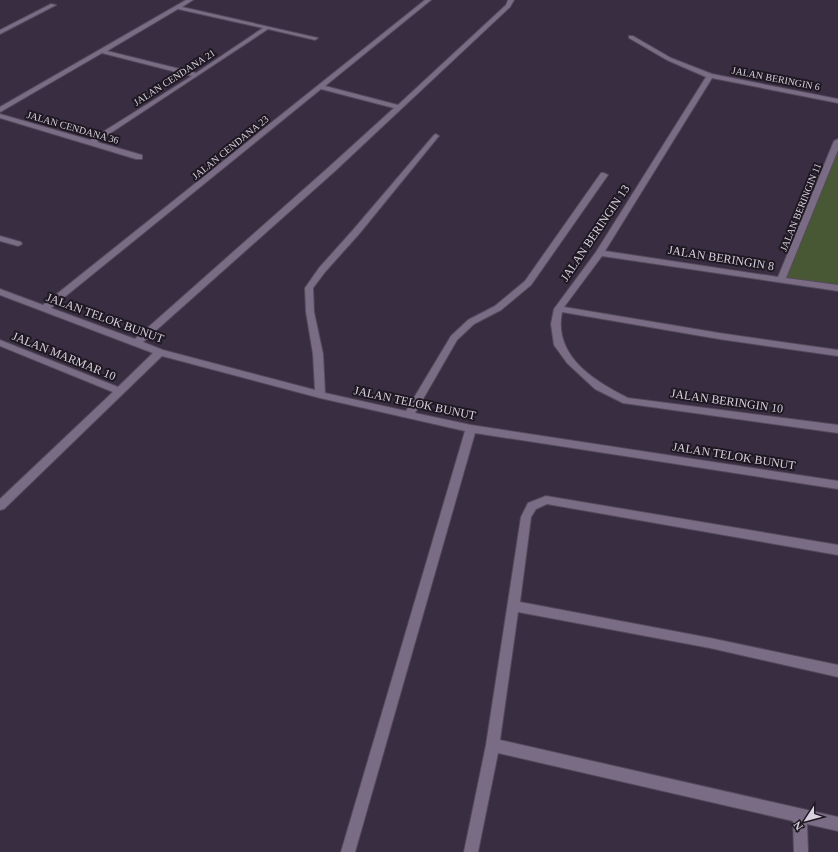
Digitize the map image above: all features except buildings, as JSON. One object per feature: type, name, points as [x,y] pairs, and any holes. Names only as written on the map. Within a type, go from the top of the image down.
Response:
[{"type":"street","points":[[174,0],[188,1]]},
{"type":"street","name":"JALAN CENDANA 23","points":[[44,309],[428,0]]},
{"type":"street","points":[[136,343],[399,107],[508,6],[511,0]]},
{"type":"street","points":[[0,110],[188,1]]},
{"type":"street","points":[[0,32],[53,5]]},
{"type":"street","points":[[176,7],[315,38]]},
{"type":"street","name":"JALAN CENDANA 21","points":[[91,143],[197,75],[268,27]]},
{"type":"street","name":"JALAN BERINGIN 6","points":[[631,37],[669,59],[710,76],[838,101]]},
{"type":"street","points":[[100,51],[197,75]]},
{"type":"street","name":"JALAN BERINGIN 13","points":[[558,309],[600,252],[710,76]]},
{"type":"street","points":[[320,87],[399,107]]},
{"type":"street","name":"JALAN CENDANA 36","points":[[0,116],[139,158]]},
{"type":"street","points":[[320,395],[318,354],[310,312],[309,288],[322,270],[356,232],[436,136]]},
{"type":"street","name":"JALAN BERINGIN 11","points":[[782,280],[838,142]]},
{"type":"street","points":[[409,414],[454,338],[471,322],[498,308],[528,283],[604,175]]},
{"type":"street","points":[[0,238],[18,244]]},
{"type":"street","name":"JALAN BERINGIN 8","points":[[600,252],[838,288]]},
{"type":"street","name":"JALAN TELOK BUNUT","points":[[0,292],[160,352],[320,395],[471,429],[838,484]]},
{"type":"street","points":[[558,309],[719,336],[838,353]]},
{"type":"street","name":"JALAN BERINGIN 10","points":[[558,309],[555,324],[559,345],[576,366],[598,387],[612,395],[626,401],[838,430]]},
{"type":"street","name":"JALAN MARMAR 10","points":[[0,343],[120,391]]},
{"type":"street","points":[[0,506],[160,352]]},
{"type":"street","points":[[348,852],[471,429]]},
{"type":"street","points":[[471,852],[493,745],[526,518],[532,506],[546,500],[838,550]]},
{"type":"street","points":[[514,606],[710,643],[838,671]]},
{"type":"street","points":[[493,745],[838,824]]},
{"type":"street","points":[[800,816],[801,852]]},
{"type":"green space","points":[[838,144],[838,286],[786,279]]}]
